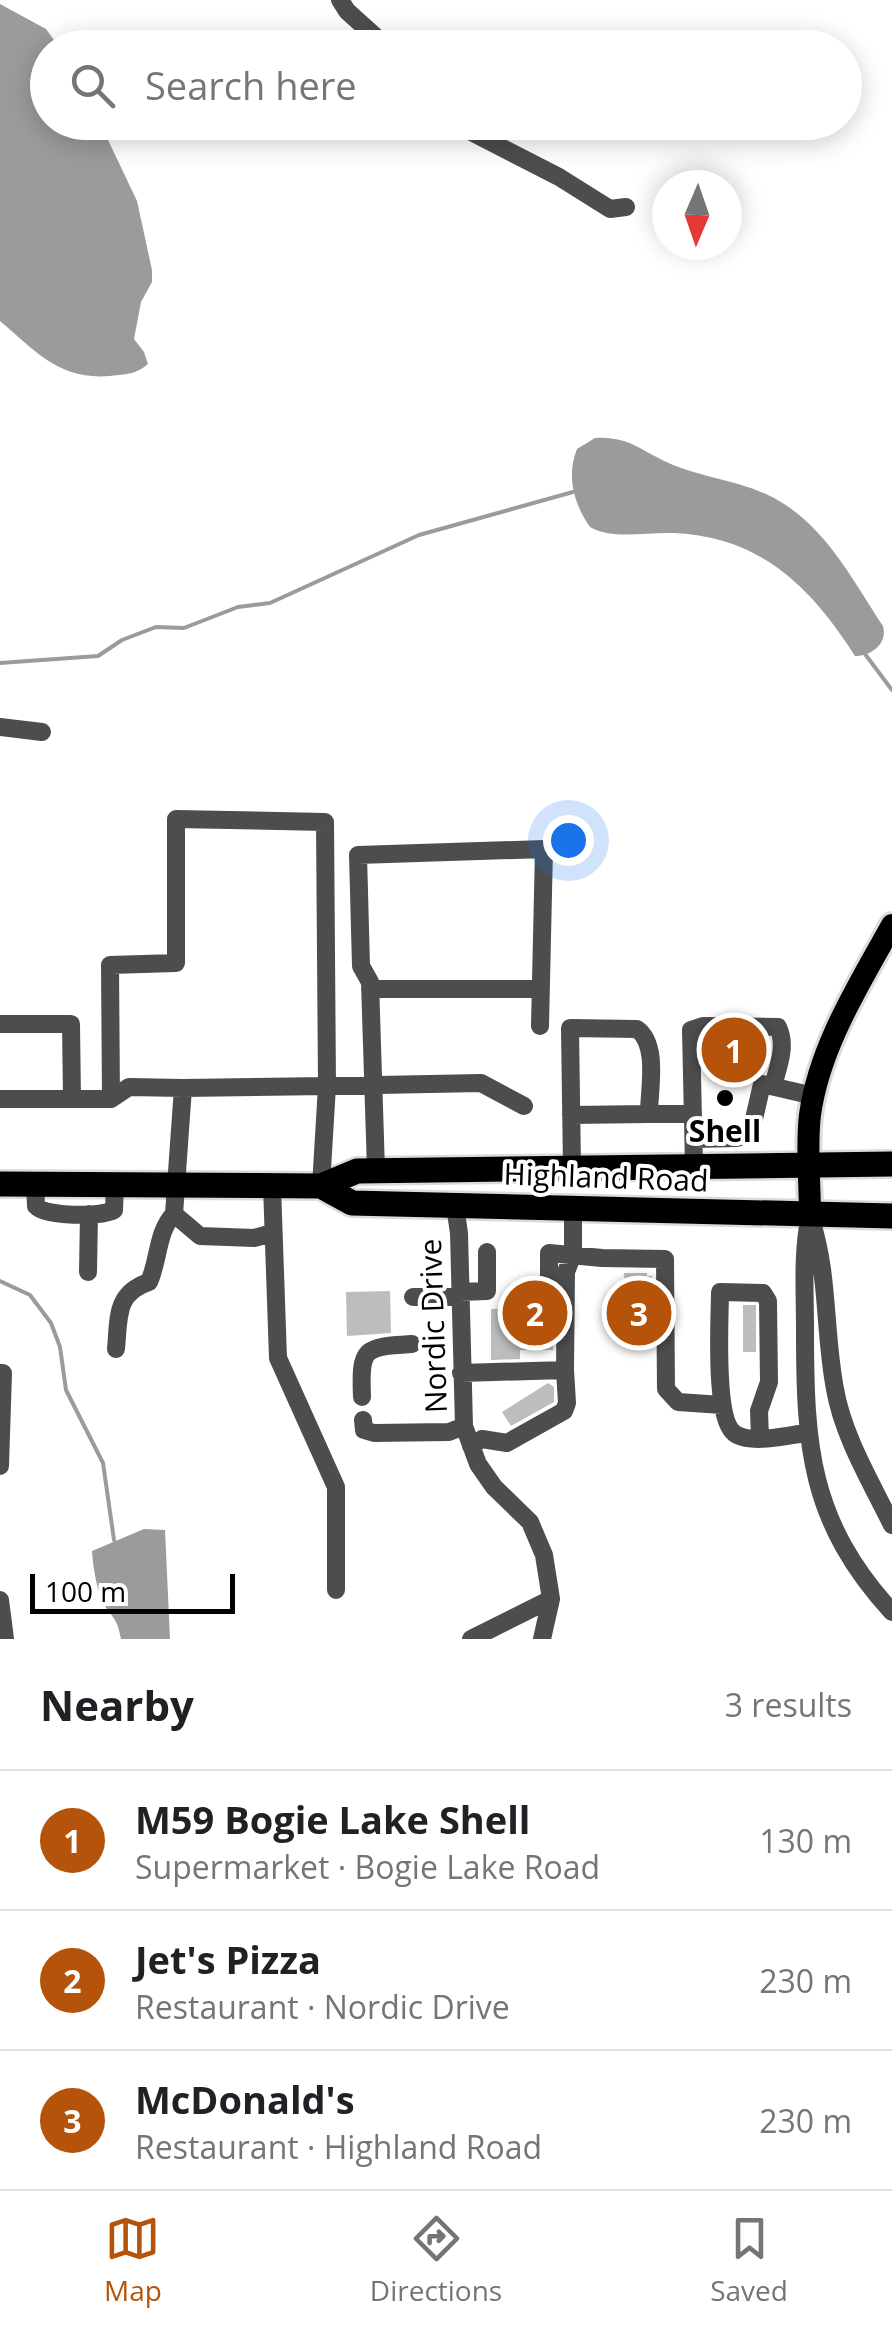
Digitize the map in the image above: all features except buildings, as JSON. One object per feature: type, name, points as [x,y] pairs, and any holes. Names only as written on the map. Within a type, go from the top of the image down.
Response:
[{"type":"highway","name":"Highland Road","points":[[0,1184],[321,1186],[357,1171],[376,1170],[892,1164]]},
{"type":"highway","points":[[455,1206],[451,1190],[463,1169]]},
{"type":"highway","name":"Highland Road","points":[[321,1186],[352,1203],[892,1216]]},
{"type":"main road","points":[[810,1215],[810,1123],[814,1096],[834,1038],[892,925]]},
{"type":"street","points":[[340,0],[368,30]]},
{"type":"street","points":[[488,140],[559,176],[610,208],[626,207]]},
{"type":"street","points":[[0,728],[42,732]]},
{"type":"street","points":[[112,1099],[110,966],[176,963],[176,819],[325,822],[327,1086],[321,1186]]},
{"type":"street","points":[[376,1170],[370,989],[361,966],[358,855],[544,849],[540,1026]]},
{"type":"street","points":[[370,989],[541,988]]},
{"type":"street","points":[[0,1024],[71,1024],[72,1099]]},
{"type":"street","points":[[694,1166],[691,1030],[778,1027],[782,1051],[773,1086]]},
{"type":"street","points":[[572,1168],[570,1028],[638,1029],[646,1035],[650,1050],[649,1114]]},
{"type":"street","points":[[0,1099],[112,1099],[130,1087],[481,1083],[524,1106]]},
{"type":"street","points":[[694,1139],[743,1138],[754,1120],[762,1084],[814,1096]]},
{"type":"street","points":[[116,1349],[119,1308],[132,1288],[149,1282],[157,1264],[163,1225],[174,1214],[183,1088]]},
{"type":"street","points":[[571,1115],[693,1114]]},
{"type":"street","points":[[36,1184],[38,1210],[89,1214],[114,1210],[115,1184]]},
{"type":"street","points":[[272,1186],[278,1358],[336,1487],[336,1590]]},
{"type":"street","name":"Nordic Drive","points":[[455,1206],[464,1426],[478,1464],[494,1487],[530,1522],[544,1554],[550,1599]]},
{"type":"street","points":[[471,1446],[482,1440],[507,1443],[564,1411],[566,1272],[573,1254],[574,1210]]},
{"type":"street","points":[[88,1272],[89,1214]]},
{"type":"street","points":[[174,1214],[200,1236],[254,1238],[272,1233]]},
{"type":"street","points":[[810,1215],[803,1250],[806,1433],[820,1496],[835,1532],[892,1612]]},
{"type":"street","points":[[810,1215],[821,1250],[835,1392],[856,1452],[892,1525]]},
{"type":"street","points":[[413,1297],[487,1291],[487,1252]]},
{"type":"street","points":[[549,1291],[549,1254],[665,1258],[666,1390],[678,1402],[722,1405]]},
{"type":"street","points":[[760,1438],[759,1411],[769,1382],[768,1301],[763,1293],[720,1292],[722,1405],[726,1424],[733,1433],[760,1438],[806,1433]]},
{"type":"street","points":[[362,1397],[361,1364],[367,1352],[379,1346],[412,1344]]},
{"type":"street","points":[[0,1466],[1,1369]]},
{"type":"street","points":[[462,1373],[565,1370]]},
{"type":"street","points":[[363,1420],[364,1430],[374,1433],[449,1432],[464,1426]]},
{"type":"street","points":[[856,1565],[892,1597]]},
{"type":"street","points":[[470,1639],[550,1599]]},
{"type":"street","points":[[542,1639],[550,1599]]},
{"type":"street","points":[[0,1600],[5,1639]]},
{"type":"shaded area","points":[[0,4],[47,30],[30,30],[30,140],[108,140],[137,201],[152,282],[141,302],[134,339],[148,364],[123,375],[82,375],[53,364],[0,321]]},
{"type":"shaded area","points":[[595,438],[627,442],[673,465],[757,490],[787,506],[820,535],[847,570],[883,626],[881,643],[873,651],[855,656],[801,588],[757,555],[732,544],[704,536],[619,534],[590,527],[576,499],[572,469],[577,449]]},
{"type":"shaded area","points":[[144,1529],[165,1530],[170,1639],[121,1639],[96,1581],[92,1551]]},
{"type":"waterway","points":[[0,663],[98,656],[122,640],[156,627],[184,628],[238,607],[270,603],[419,535],[573,492]]},
{"type":"waterway","points":[[865,654],[892,690]]},
{"type":"waterway","points":[[0,1281],[30,1295],[51,1323],[60,1347],[66,1390],[103,1463],[114,1540]]},
{"type":"place","name":"M59 Bogie Lake Shell","points":[[734,1050]]},
{"type":"place","name":"Shell","points":[[725,1098]]},
{"type":"place","name":"Jet's Pizza","points":[[535,1313]]},
{"type":"place","name":"McDonald's","points":[[639,1313]]}]
